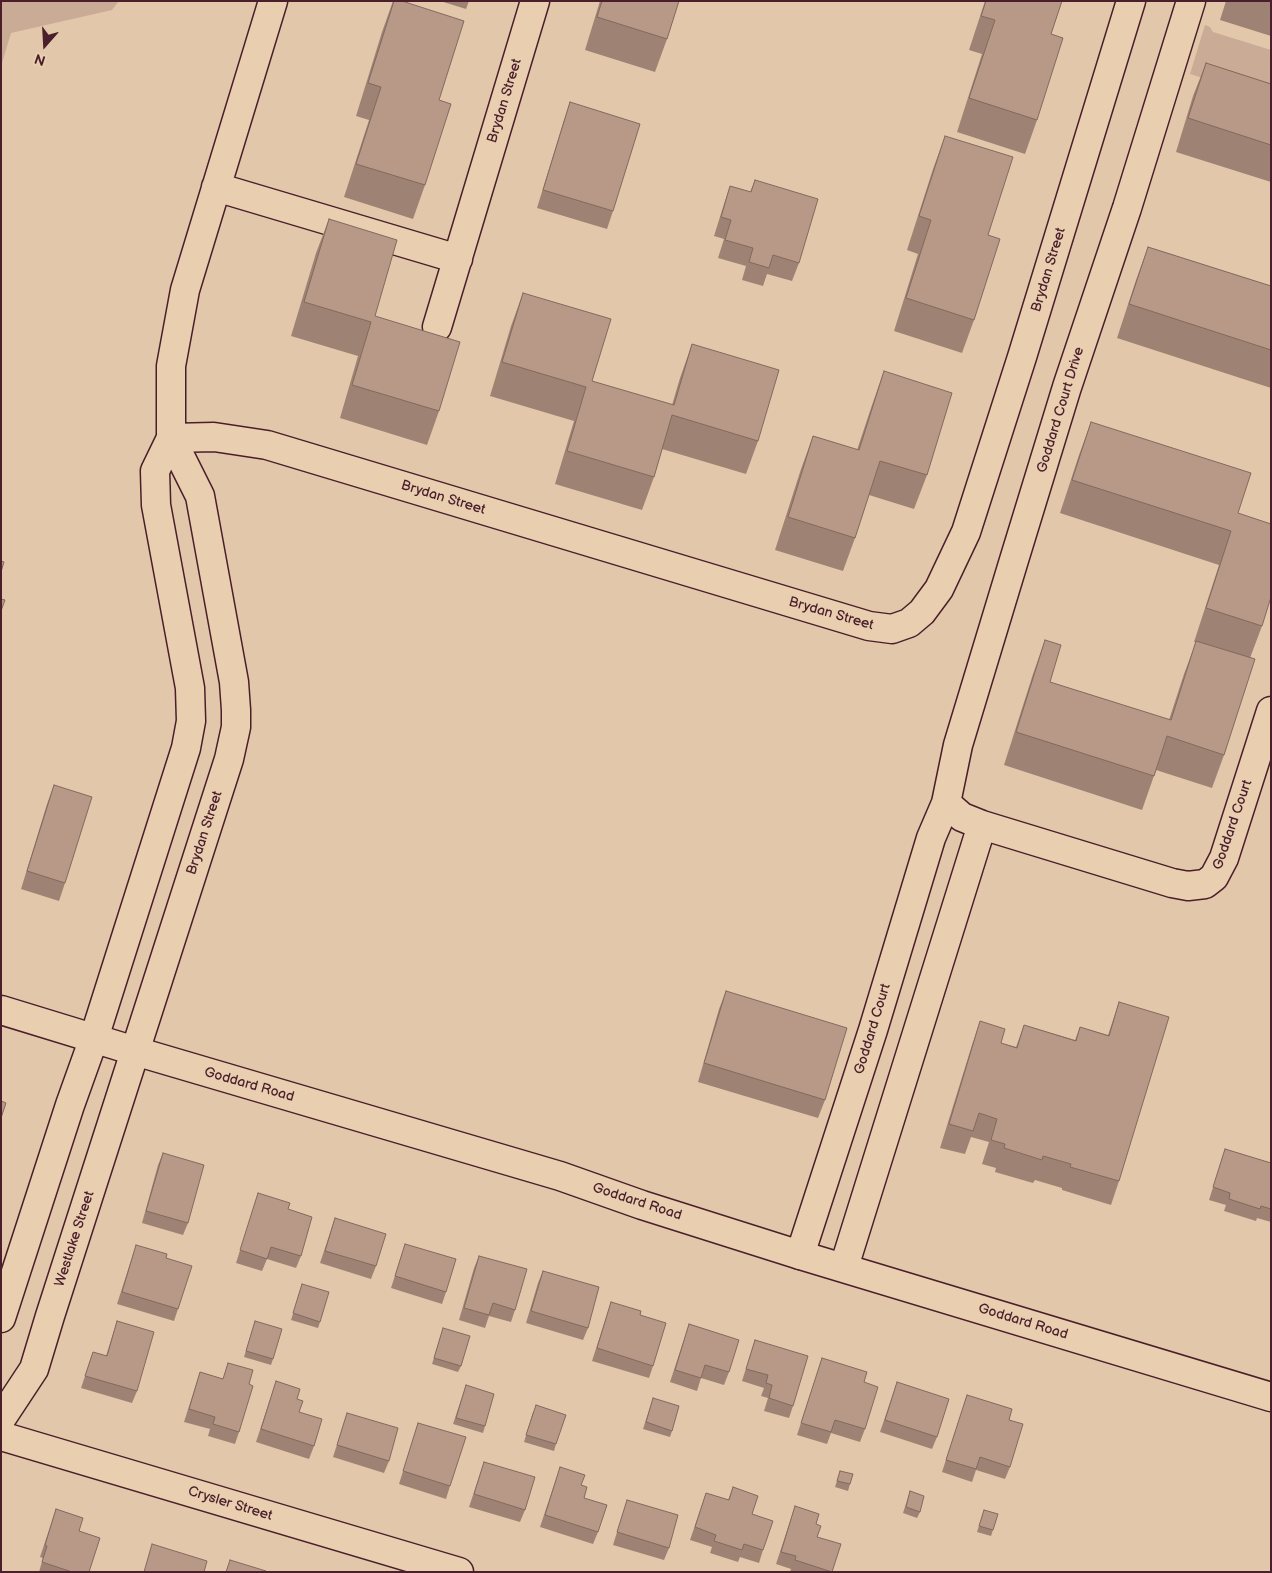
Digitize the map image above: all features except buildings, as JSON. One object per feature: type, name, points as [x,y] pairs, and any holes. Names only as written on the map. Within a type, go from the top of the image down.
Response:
[{"type":"street","name":"Brydan Street","points":[[94,1038],[186,748],[191,721],[190,688],[156,505],[155,471],[171,438],[171,366],[185,290],[273,1]]},
{"type":"street","name":"Brydan Street","points":[[437,327],[535,1]]},
{"type":"street","name":"Brydan Street","points":[[171,438],[214,437],[267,445],[869,626],[892,629],[908,623],[922,612],[939,590],[966,532],[1022,357],[1131,1]]},
{"type":"street","name":"Goddard Court Drive","points":[[963,815],[958,745],[1067,387],[1127,208],[1191,1]]},
{"type":"street","points":[[216,187],[458,259]]},
{"type":"street","name":"Brydan Street","points":[[135,1051],[229,759],[236,727],[234,682],[200,496],[171,438]]},
{"type":"street","name":"Goddard Court","points":[[800,1255],[873,1030],[931,838],[963,815],[1172,883],[1188,886],[1205,884],[1214,877],[1224,858],[1271,711]]},
{"type":"street","points":[[844,1267],[963,815]]},
{"type":"street","name":"Goddard Road","points":[[1,1010],[560,1176],[800,1255],[1271,1397]]},
{"type":"street","points":[[1,1318],[70,1105],[94,1038]]},
{"type":"street","name":"Westlake Street","points":[[1,1419],[34,1369],[135,1051]]},
{"type":"street","name":"Crysler Street","points":[[1,1436],[459,1572]]},
{"type":"shaded area","points":[[1,1],[119,1],[112,10],[11,33],[1,66]]},
{"type":"shaded area","points":[[1205,25],[1210,27],[1213,32],[1271,50],[1271,100],[1190,74]]}]
